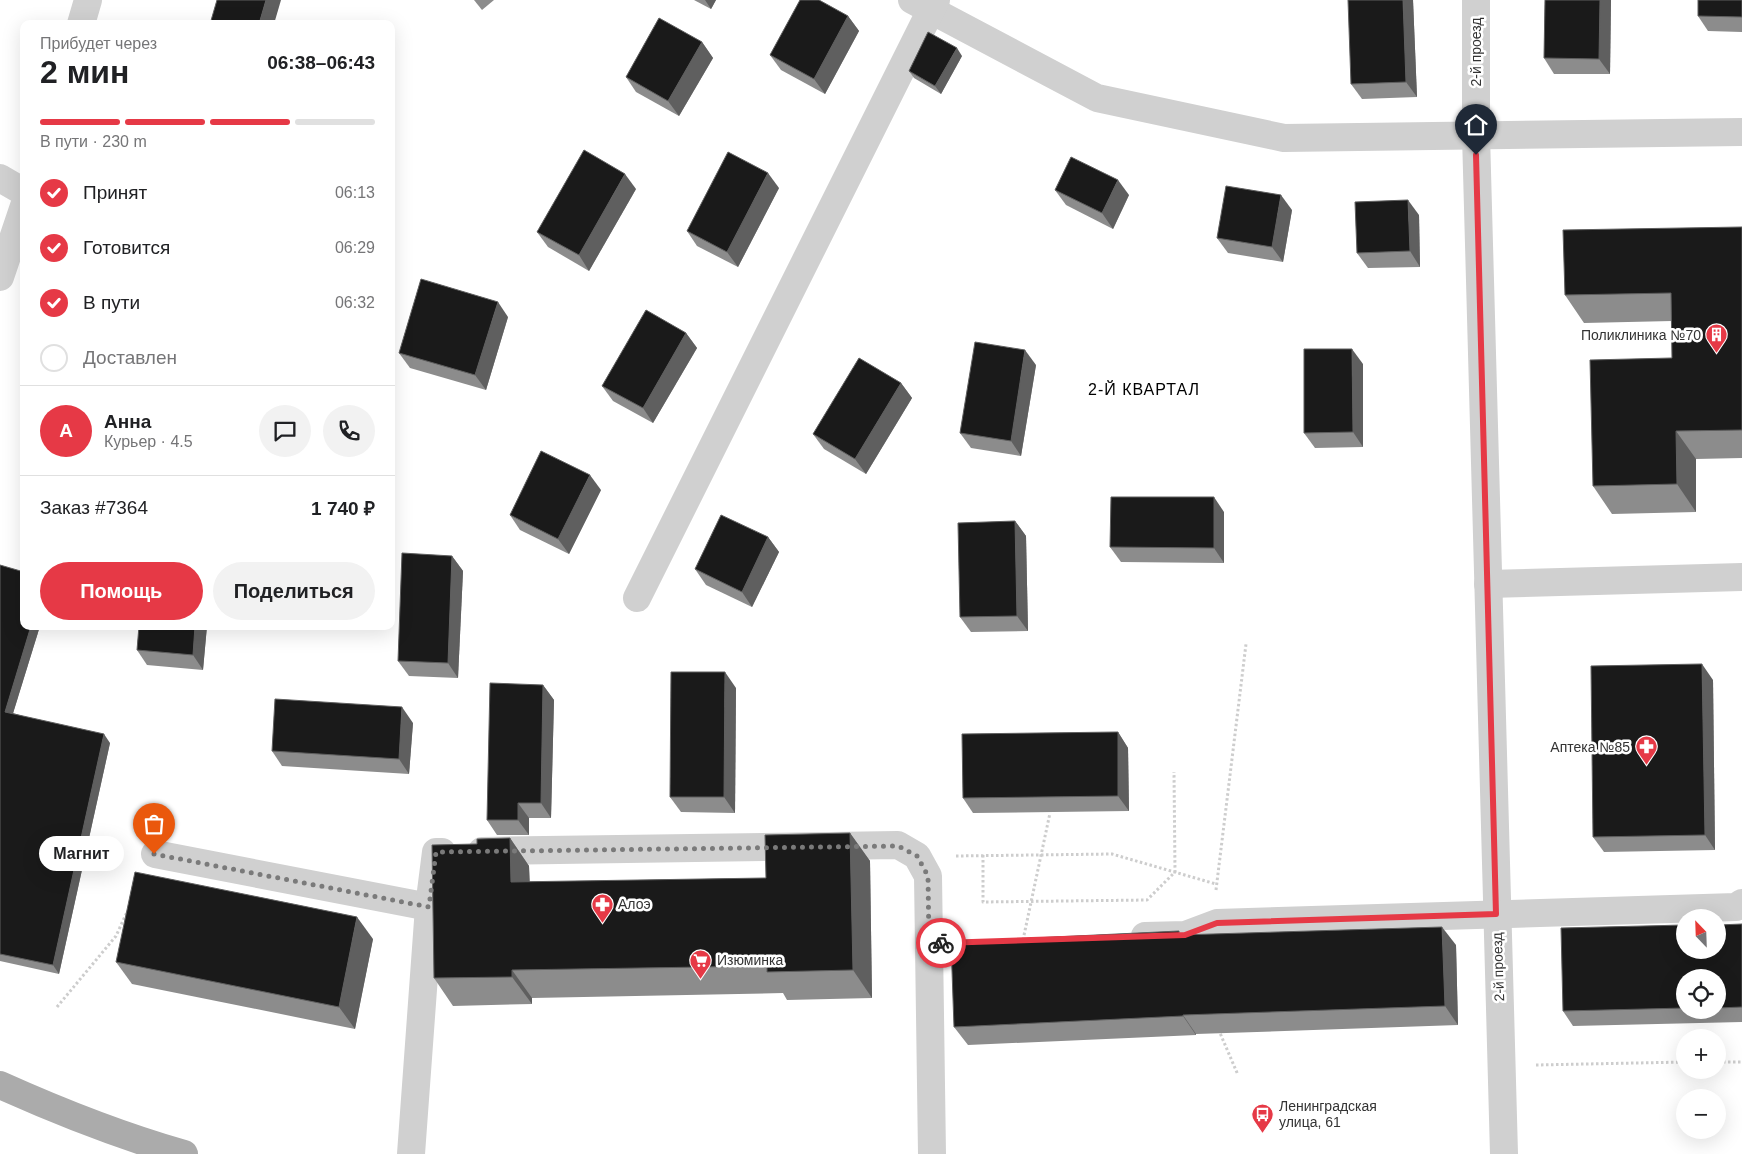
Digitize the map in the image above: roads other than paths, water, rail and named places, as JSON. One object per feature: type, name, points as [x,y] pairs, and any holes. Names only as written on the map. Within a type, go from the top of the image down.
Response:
[{"type":"main road","points":[[0,1085],[54,1110],[184,1154]]},
{"type":"street","points":[[82,20],[88,0]]},
{"type":"street","name":"2-й проезд","points":[[1476,0],[1476,135],[1504,1154]]},
{"type":"street","points":[[637,598],[926,4],[1097,98],[1284,138],[1742,132]]},
{"type":"street","points":[[0,178],[20,190]]},
{"type":"street","points":[[0,277],[20,218]]},
{"type":"street","points":[[1488,584],[1742,577]]},
{"type":"street","points":[[411,1154],[429,907],[436,852],[898,846],[917,856],[928,876],[932,1154]]},
{"type":"street","points":[[154,854],[429,907]]},
{"type":"street","points":[[1118,937],[1185,935],[1217,923],[1736,907],[1742,903]]},
{"type":"street","points":[[929,944],[957,943]]},
{"type":"place","name":"Поликлиника №70","points":[[1717,354]]},
{"type":"place","name":"Аптека №85","points":[[1646,766]]},
{"type":"place","name":"Магнит","points":[[154,854]]},
{"type":"place","name":"Алоэ","points":[[602,923]]},
{"type":"place","name":"Изюминка","points":[[701,979]]},
{"type":"place","name":"Ленинградская улица, 61","points":[[1263,1133]]},
{"type":"district","name":"2-Й КВАРТАЛ","points":[[1144,389]]}]
